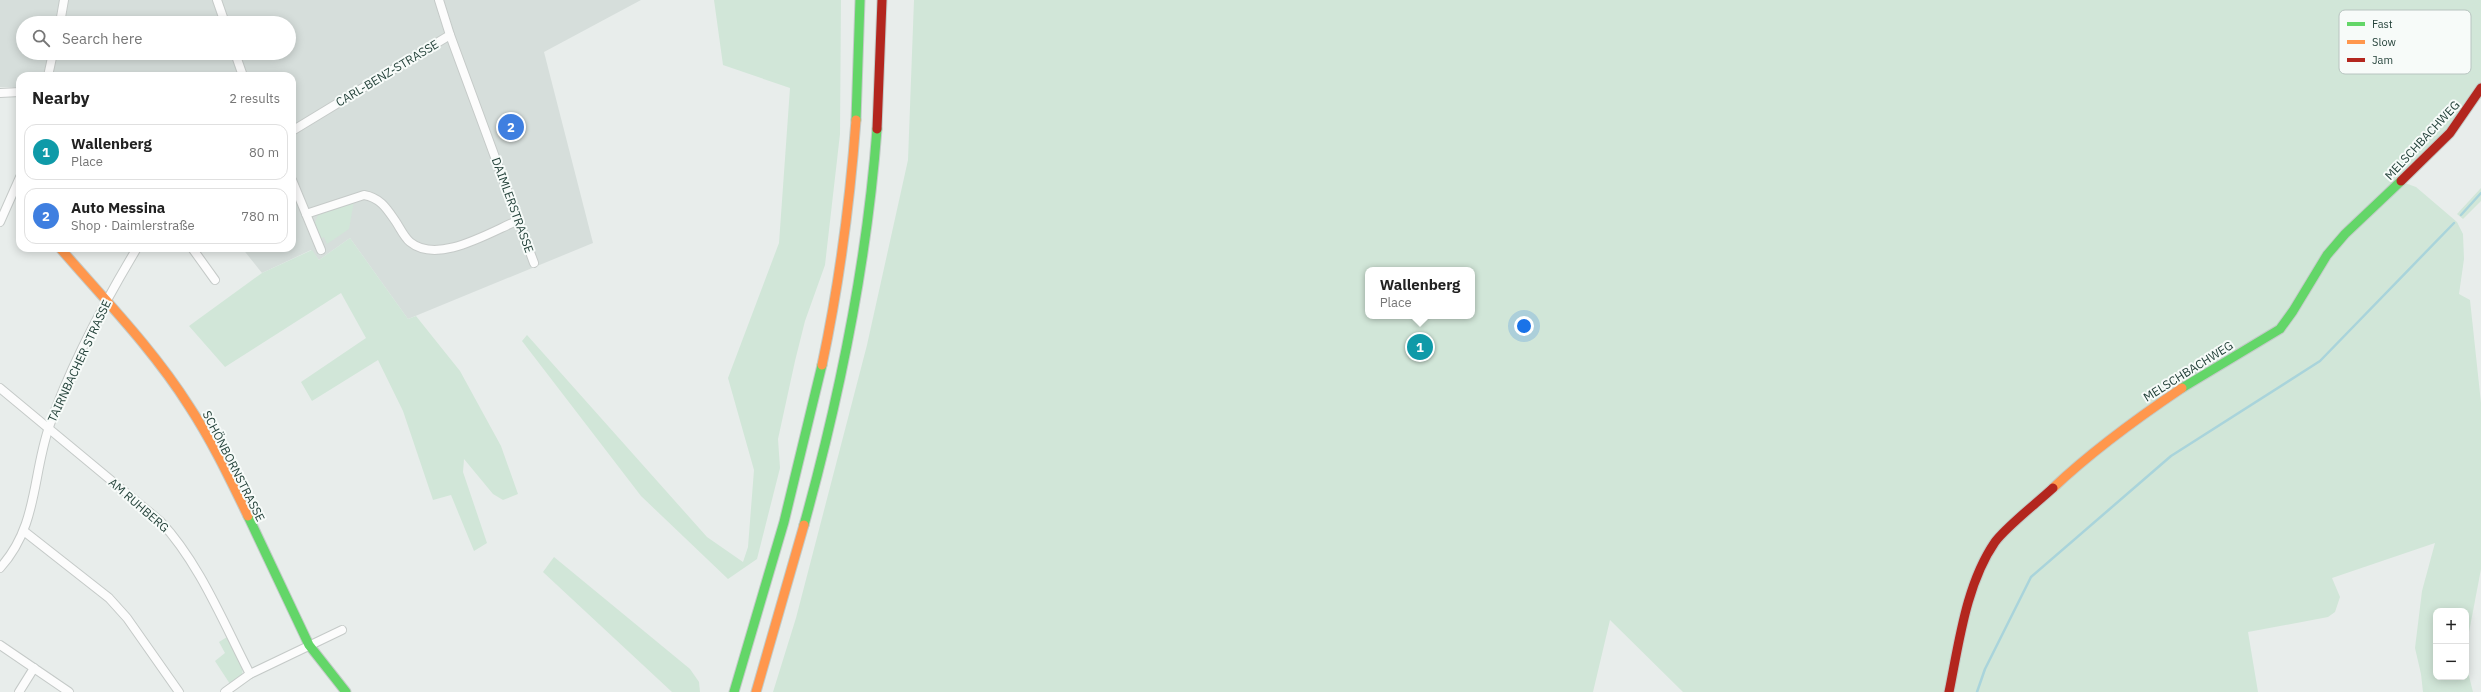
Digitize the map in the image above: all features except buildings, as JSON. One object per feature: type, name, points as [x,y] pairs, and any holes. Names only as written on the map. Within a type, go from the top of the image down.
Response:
[{"type":"main road","points":[[734,692],[786,516],[832,320],[843,260],[858,126],[860,0]]},
{"type":"main road","points":[[756,692],[820,473],[841,382],[863,268],[879,128],[882,0]]},
{"type":"main road","name":"MELSCHBACHWEG","points":[[1949,692],[1959,642],[1970,602],[1987,555],[1996,541],[2086,457],[2134,420],[2205,373],[2280,329],[2289,319],[2327,255],[2464,117],[2481,88]]},
{"type":"main road","name":"SCHÖNBORNSTRASSE","points":[[64,252],[107,301],[165,371],[206,433],[309,645],[346,692]]},
{"type":"street","points":[[61,16],[64,0]]},
{"type":"street","points":[[217,0],[223,16]]},
{"type":"street","name":"CARL-BENZ-STRASSE","points":[[296,129],[450,35],[439,0]]},
{"type":"street","name":"DAIMLERSTRASSE","points":[[450,35],[534,263]]},
{"type":"street","points":[[49,72],[51,60]]},
{"type":"street","points":[[237,60],[242,72]]},
{"type":"street","points":[[0,93],[16,92]]},
{"type":"street","points":[[0,222],[16,189]]},
{"type":"street","points":[[296,190],[321,250]]},
{"type":"street","points":[[306,214],[364,195],[372,196],[382,202],[410,241],[423,249],[448,250],[519,220]]},
{"type":"street","name":"TAIRNBACHER STRASSE","points":[[0,568],[25,532],[49,428],[74,370],[107,301],[135,252]]},
{"type":"street","points":[[195,252],[215,280]]},
{"type":"street","name":"AM RUHBERG","points":[[0,388],[160,521],[172,534],[189,558],[250,674]]},
{"type":"street","points":[[25,532],[109,598],[127,618],[179,692]]},
{"type":"street","points":[[230,691],[250,674],[342,630]]},
{"type":"street","points":[[0,645],[69,692]]},
{"type":"street","points":[[19,692],[34,668]]},
{"type":"shaded area","points":[[0,0],[641,0],[544,52],[593,243],[408,319],[350,238],[319,260],[311,250],[262,273],[245,252],[296,252],[296,72],[16,72],[16,87],[0,87]]},
{"type":"green space","points":[[714,0],[841,0],[840,134],[825,265],[805,321],[795,361],[778,439],[780,468],[757,559],[728,579],[641,496],[522,341],[527,335],[707,537],[743,562],[748,547],[754,470],[728,378],[779,243],[790,88],[723,65]]},
{"type":"green space","points":[[914,0],[2481,0],[2481,93],[2405,183],[2416,187],[2457,222],[2463,234],[2464,259],[2459,294],[2470,300],[2481,403],[2481,569],[2469,632],[2469,608],[2433,608],[2433,680],[2469,680],[2469,676],[2473,692],[2423,692],[2421,674],[2415,648],[2422,591],[2435,543],[2332,578],[2340,597],[2335,612],[2328,617],[2248,632],[2258,692],[1683,692],[1610,620],[1593,692],[773,692],[796,618],[867,345],[908,160]]},
{"type":"green space","points":[[2481,188],[2481,201],[2463,219],[2457,214]]},
{"type":"green space","points":[[354,201],[349,229],[327,244],[324,237],[319,239],[314,225],[318,215]]},
{"type":"green space","points":[[350,238],[408,319],[416,316],[460,371],[501,446],[518,494],[503,500],[493,494],[464,459],[463,472],[487,543],[474,551],[451,495],[433,500],[403,411],[378,360],[312,401],[301,382],[366,338],[341,293],[225,367],[189,326],[262,273],[312,250],[319,260]]},
{"type":"green space","points":[[554,557],[690,669],[699,682],[700,692],[672,692],[543,572]]},
{"type":"green space","points":[[227,637],[243,668],[242,676],[230,684],[215,661],[225,653],[219,642]]},
{"type":"waterway","points":[[2461,215],[2481,193]]},
{"type":"waterway","points":[[1977,692],[1985,669],[2031,577],[2171,456],[2320,361],[2454,223]]},
{"type":"traffic: fast","points":[[856,120],[860,0]]},
{"type":"traffic: fast","points":[[804,525],[829,427],[850,328],[866,229],[877,129]]},
{"type":"traffic: fast","points":[[2182,388],[2280,329],[2293,311],[2327,255],[2345,234],[2401,181]]},
{"type":"traffic: fast","points":[[734,692],[784,522],[822,365]]},
{"type":"traffic: fast","points":[[248,516],[309,645],[346,692]]},
{"type":"traffic: slow","points":[[822,365],[834,304],[843,243],[851,182],[856,120]]},
{"type":"traffic: slow","points":[[64,252],[144,344],[175,385],[213,446],[248,516]]},
{"type":"traffic: slow","points":[[2053,488],[2115,435],[2182,388]]},
{"type":"traffic: slow","points":[[756,692],[804,525]]},
{"type":"traffic: jam","points":[[877,129],[882,0]]},
{"type":"traffic: jam","points":[[2401,181],[2450,133],[2481,88]]},
{"type":"traffic: jam","points":[[1949,692],[1960,634],[1970,595],[1985,558],[2000,536],[2053,488]]},
{"type":"place","name":"Auto Messina","points":[[511,127]]},
{"type":"place","name":"Wallenberg","points":[[1420,347]]}]
